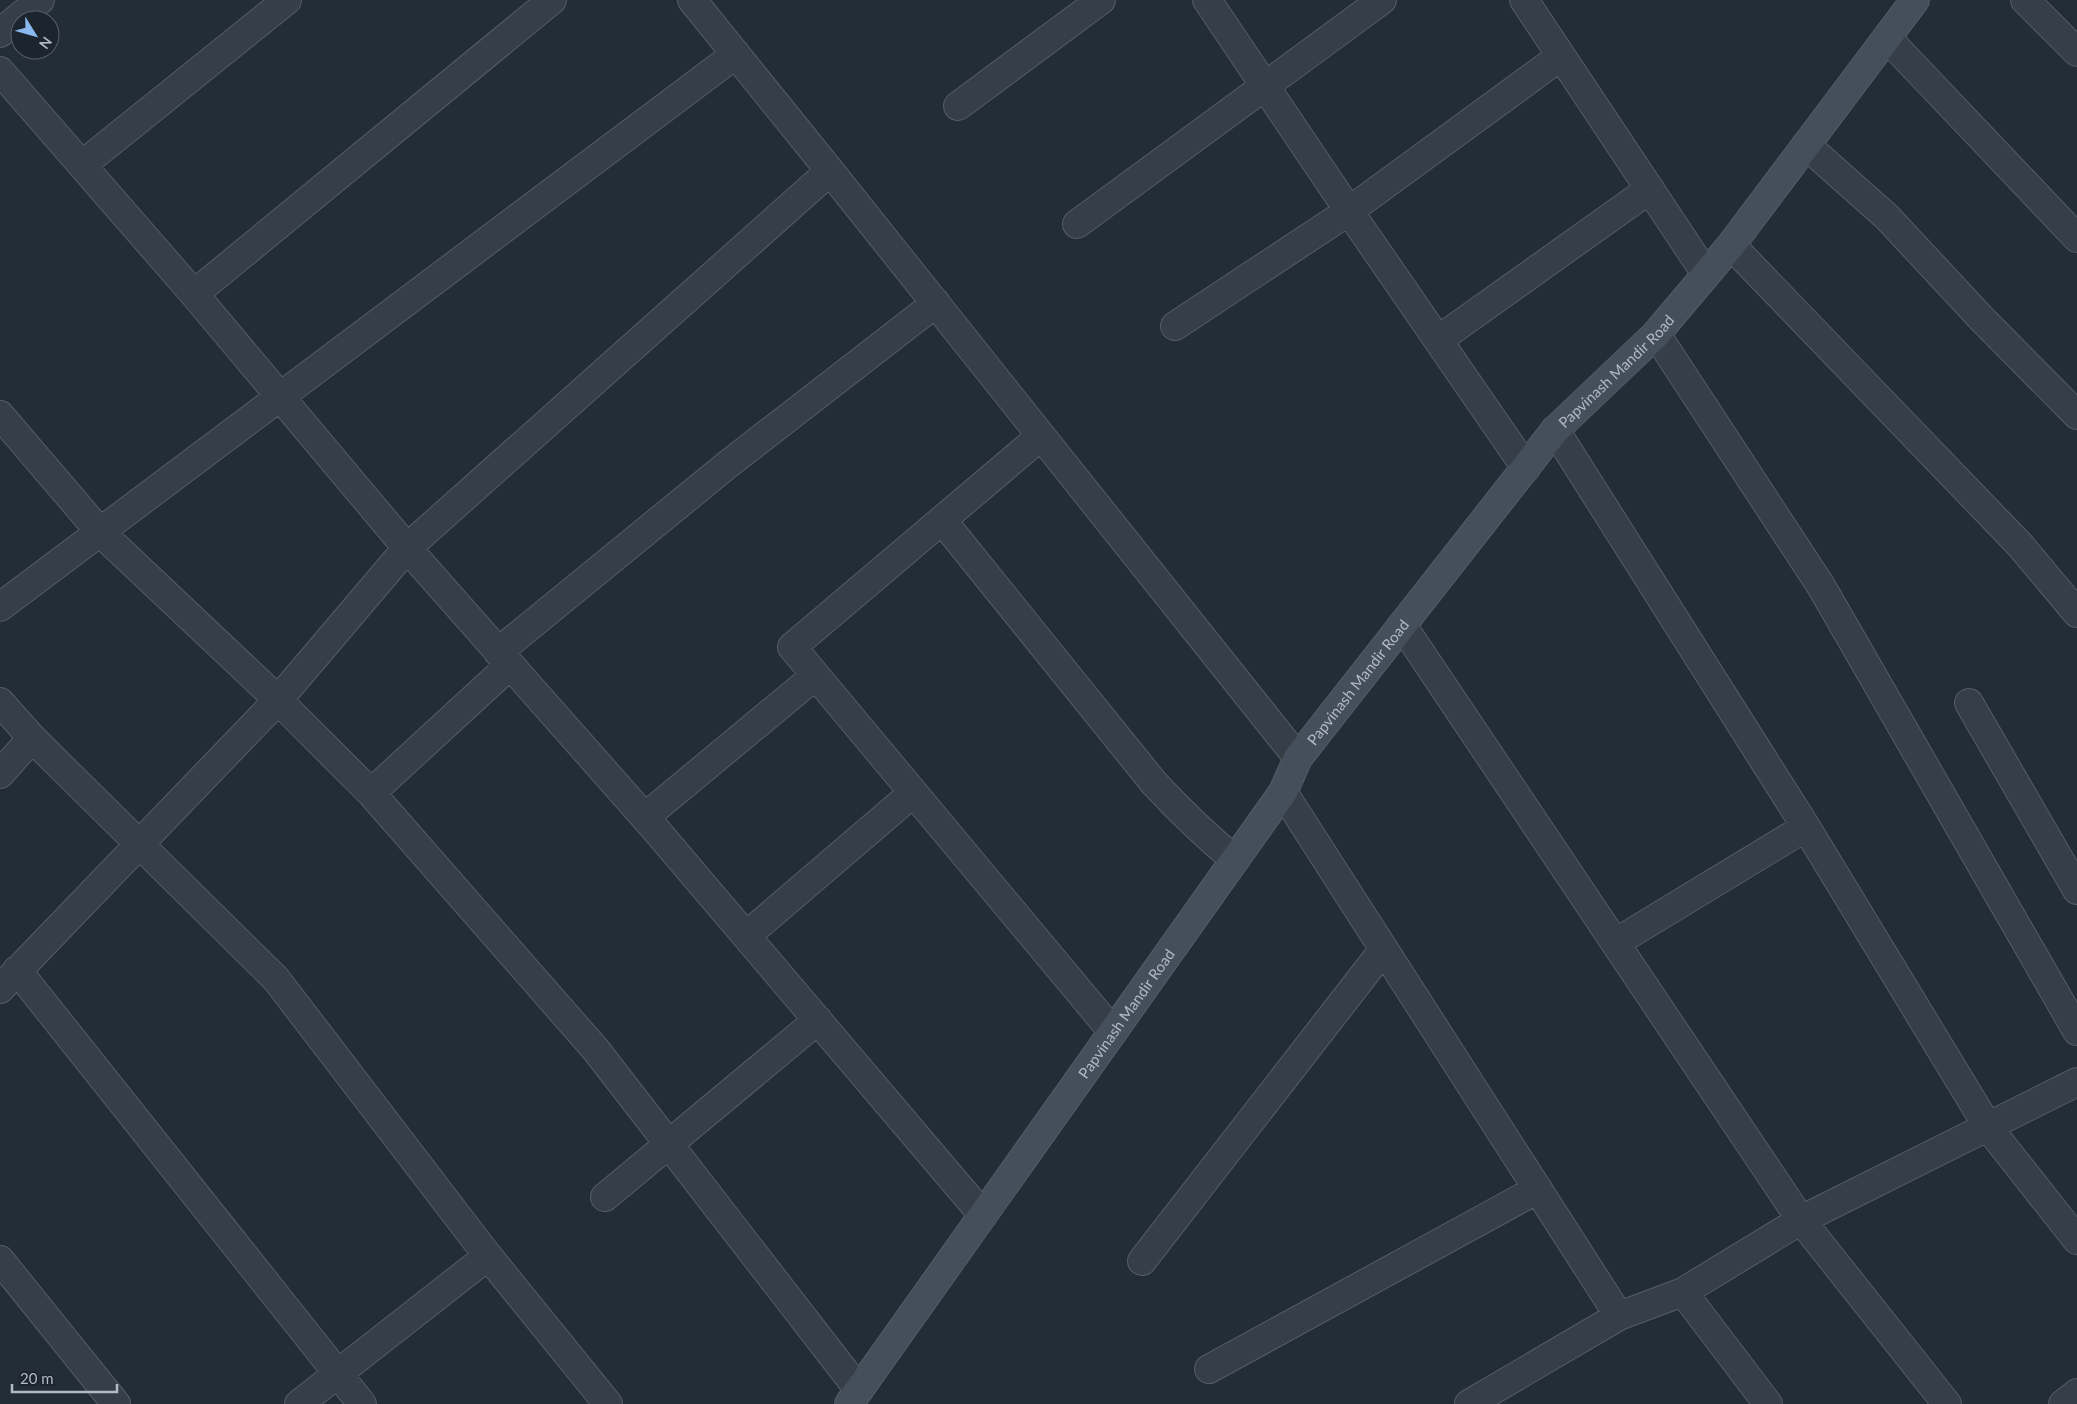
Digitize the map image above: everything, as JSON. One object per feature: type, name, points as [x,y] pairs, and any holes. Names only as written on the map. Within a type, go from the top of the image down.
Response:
[{"type":"street","points":[[0,33],[40,0]]},
{"type":"street","points":[[82,165],[287,0]]},
{"type":"street","points":[[194,294],[552,0]]},
{"type":"street","points":[[692,0],[1298,758]]},
{"type":"street","points":[[958,106],[1100,0]]},
{"type":"street","points":[[1207,0],[1349,211],[1526,468]]},
{"type":"street","points":[[1077,224],[1382,0]]},
{"type":"street","points":[[1524,0],[1706,274]]},
{"type":"street","name":"Papvinash Mandir Road","points":[[854,1397],[1283,792],[1298,758],[1555,430],[1656,334],[1731,245],[1915,0]]},
{"type":"street","points":[[2025,0],[2077,52]]},
{"type":"street","points":[[1887,38],[2077,238]]},
{"type":"street","points":[[0,607],[736,54]]},
{"type":"street","points":[[1175,326],[1349,211],[1561,56]]},
{"type":"street","points":[[0,72],[194,294],[407,548],[645,817],[983,1215]]},
{"type":"street","points":[[1806,144],[1887,217],[2077,415]]},
{"type":"street","points":[[362,1404],[9,980],[278,700],[407,548],[830,171]]},
{"type":"street","points":[[1438,340],[1650,189]]},
{"type":"street","points":[[1731,245],[2020,545],[2077,613]]},
{"type":"street","points":[[372,793],[504,658],[727,465],[936,303]]},
{"type":"street","points":[[1656,334],[1821,586],[2077,1031]]},
{"type":"street","points":[[0,415],[100,532],[278,700],[372,793],[596,1050],[669,1145],[854,1397]]},
{"type":"street","points":[[1555,430],[1806,827],[1988,1126],[2077,1240]]},
{"type":"street","points":[[1041,436],[792,647],[1113,1032]]},
{"type":"street","points":[[942,520],[1154,783],[1212,842],[1235,860]]},
{"type":"street","points":[[1402,625],[1801,1220],[1948,1404]]},
{"type":"street","points":[[645,817],[815,676]]},
{"type":"street","points":[[0,702],[32,738],[276,979],[488,1256],[608,1404]]},
{"type":"street","points":[[1969,704],[2077,890]]},
{"type":"street","points":[[0,774],[32,738]]},
{"type":"street","points":[[1283,792],[1619,1316]]},
{"type":"street","points":[[746,936],[913,793]]},
{"type":"street","points":[[1615,943],[1806,827]]},
{"type":"street","points":[[1142,1261],[1384,949]]},
{"type":"street","points":[[605,1197],[818,1020]]},
{"type":"street","points":[[1470,1404],[1509,1395],[1619,1316],[1683,1292],[1801,1220],[2077,1082]]},
{"type":"street","points":[[1209,1370],[1538,1189]]},
{"type":"street","points":[[299,1404],[488,1256]]},
{"type":"street","points":[[0,1260],[116,1404]]},
{"type":"street","points":[[1683,1292],[1768,1404]]},
{"type":"street","points":[[2063,1404],[2077,1393]]}]
